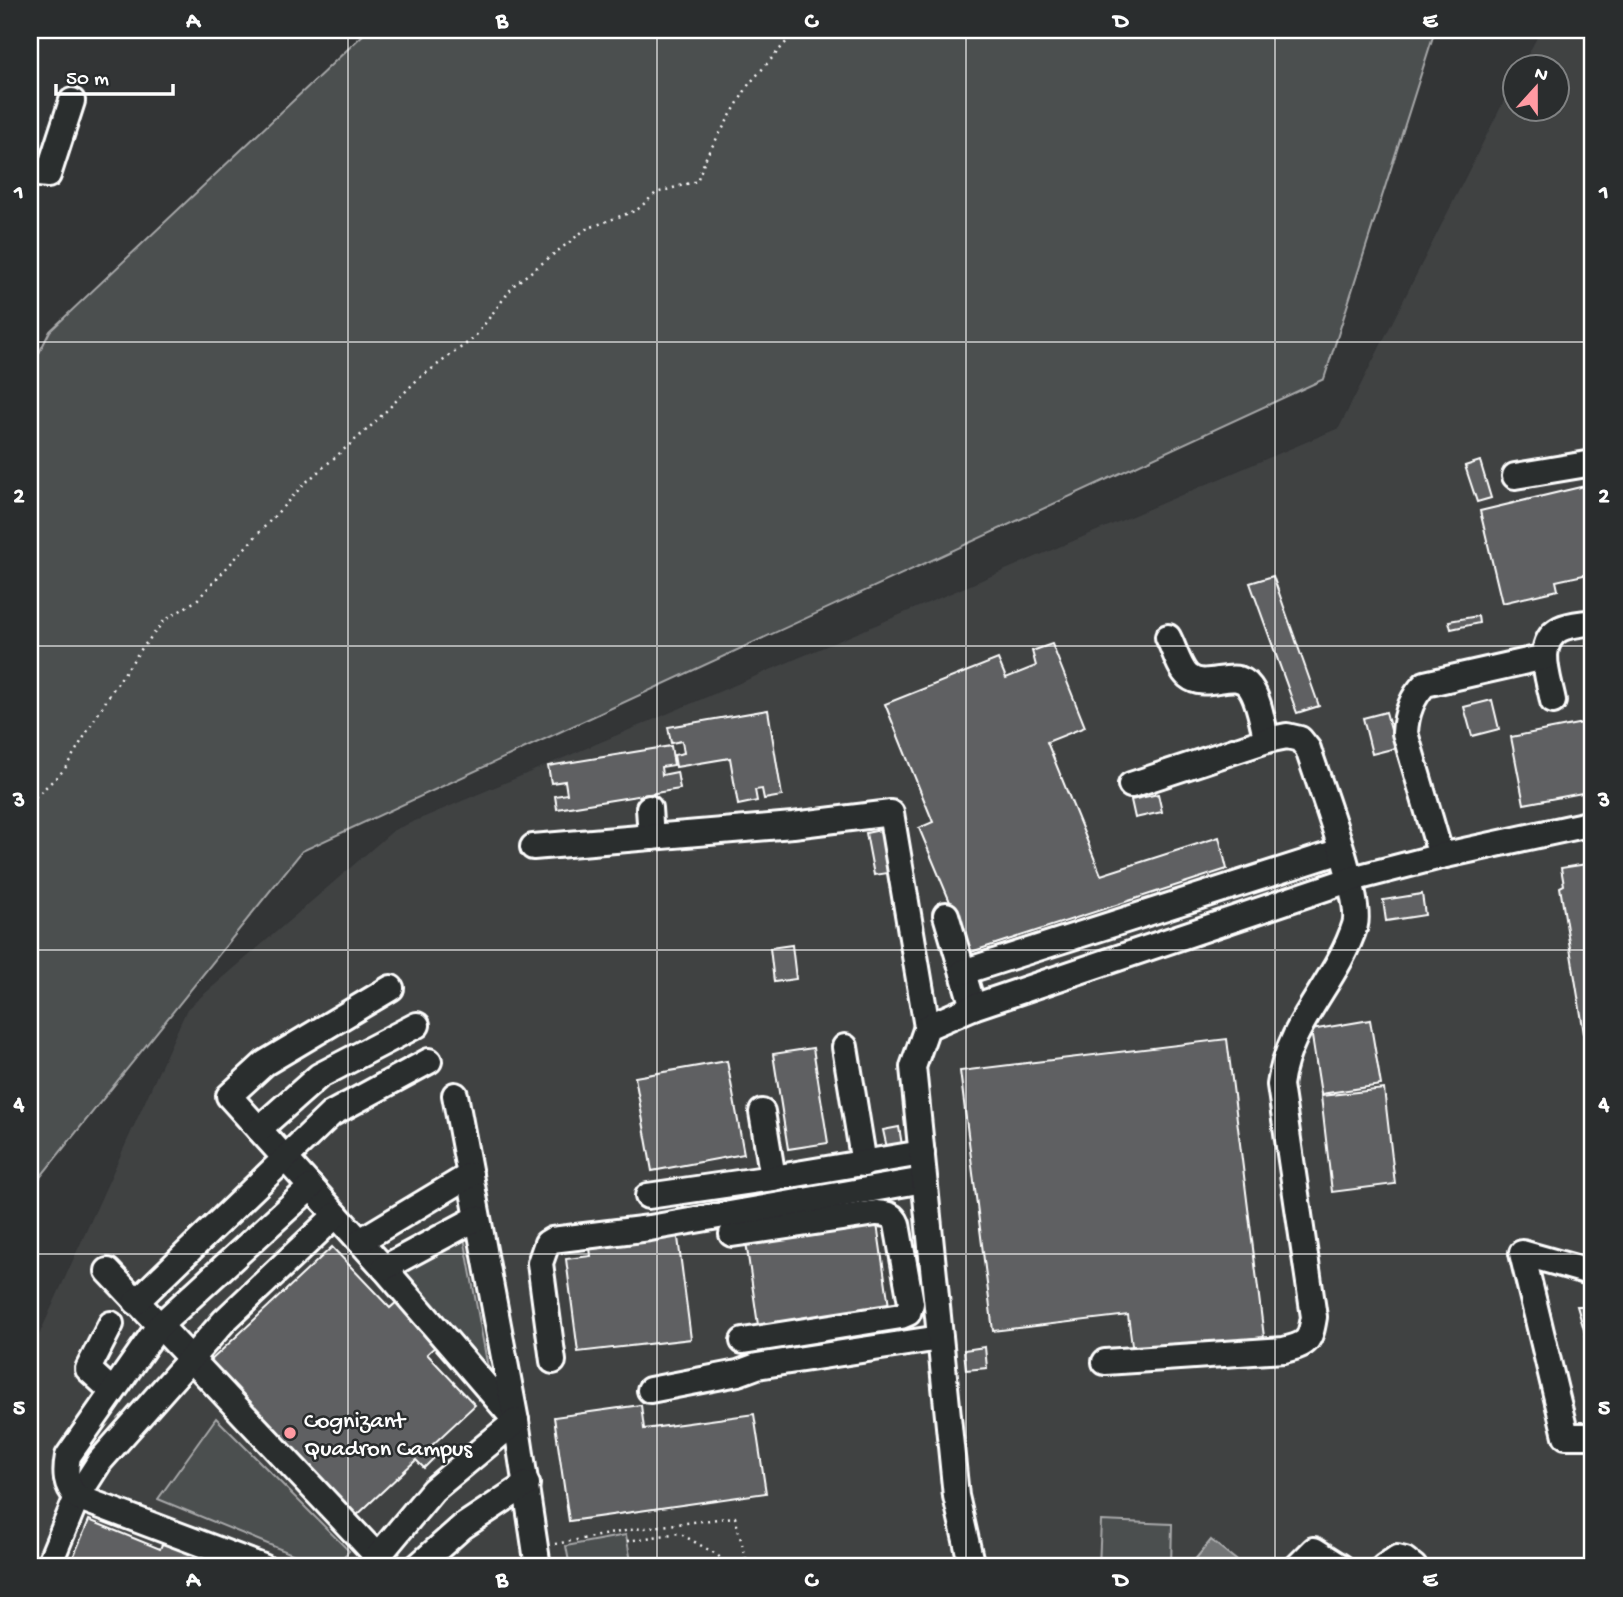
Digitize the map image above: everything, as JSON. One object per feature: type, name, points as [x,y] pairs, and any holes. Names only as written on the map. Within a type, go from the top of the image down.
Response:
[{"type":"street","points":[[30,173],[44,176],[51,170],[72,101]]},
{"type":"street","points":[[1515,476],[1593,463]]},
{"type":"street","points":[[1553,701],[1545,657],[1547,642],[1562,628],[1593,622]]},
{"type":"street","points":[[1168,637],[1185,674],[1192,679],[1211,681],[1233,678],[1242,679],[1249,685],[1267,740]]},
{"type":"street","points":[[1441,856],[1405,733],[1406,721],[1414,699],[1425,684],[1545,657]]},
{"type":"street","points":[[1105,1362],[1284,1350],[1303,1345],[1311,1335],[1314,1317],[1280,1085],[1283,1063],[1297,1031],[1340,957],[1356,922],[1352,880],[1305,742],[1287,736],[1267,740],[1131,785]]},
{"type":"street","points":[[649,808],[652,837]]},
{"type":"street","points":[[533,847],[793,825],[891,813],[927,1027],[913,1067],[956,1496],[972,1567]]},
{"type":"street","points":[[927,1027],[973,1007],[1352,880],[1441,856],[1593,823]]},
{"type":"street","points":[[963,972],[1340,851]]},
{"type":"street","points":[[946,915],[973,1007]]},
{"type":"street","points":[[391,988],[265,1063],[229,1096],[384,1268],[516,1421]]},
{"type":"street","points":[[259,1129],[319,1076],[416,1025]]},
{"type":"street","points":[[845,1046],[864,1164]]},
{"type":"street","points":[[135,1302],[331,1114],[429,1061]]},
{"type":"street","points":[[455,1095],[527,1484],[548,1561]]},
{"type":"street","points":[[762,1112],[773,1178]]},
{"type":"street","points":[[648,1196],[922,1153]]},
{"type":"street","points":[[360,1241],[470,1175]]},
{"type":"street","points":[[553,1361],[540,1263],[547,1243],[552,1240],[650,1227],[925,1180]]},
{"type":"street","points":[[263,1567],[77,1497],[68,1485],[68,1456],[158,1327],[311,1187]]},
{"type":"street","points":[[732,1234],[876,1213],[889,1214],[897,1224],[910,1309],[901,1316],[743,1341]]},
{"type":"street","points":[[48,1567],[77,1497],[100,1461],[224,1321],[336,1215]]},
{"type":"street","points":[[384,1268],[477,1218]]},
{"type":"street","points":[[1593,1273],[1522,1253],[1566,1436],[1593,1436]]},
{"type":"street","points":[[906,1273],[933,1268]]},
{"type":"street","points":[[108,1271],[373,1562],[433,1490],[516,1421]]},
{"type":"street","points":[[111,1324],[88,1369],[112,1391]]},
{"type":"street","points":[[650,1390],[738,1373],[757,1366],[940,1338]]},
{"type":"street","points":[[417,1567],[462,1527],[527,1484]]},
{"type":"street","points":[[1297,1567],[1314,1550],[1341,1567]]},
{"type":"street","points":[[1384,1567],[1396,1558],[1405,1560],[1414,1567]]},
{"type":"path","points":[[30,802],[64,770],[112,691],[164,621],[197,600],[304,484],[370,427],[418,379],[474,338],[514,285],[586,229],[637,210],[656,193],[697,181],[707,155],[748,84],[789,39],[805,30]]},
{"type":"path","points":[[548,1561],[555,1543],[735,1517],[748,1567]]},
{"type":"path","points":[[627,1541],[679,1533],[716,1554],[731,1567]]},
{"type":"shaded area","points":[[368,30],[1435,30],[1324,379],[302,851],[30,1190],[30,371],[50,331]]},
{"type":"shaded area","points":[[1541,30],[1593,30],[1593,1567],[30,1567],[30,1355],[187,1009],[394,830],[1339,428],[1500,109],[1500,122],[1570,122],[1570,52],[1529,52]]},
{"type":"shaded area","points":[[461,1221],[489,1373],[394,1260]]},
{"type":"shaded area","points":[[216,1418],[349,1551],[334,1567],[324,1567],[158,1499]]},
{"type":"shaded area","points":[[1101,1521],[1172,1524],[1171,1567],[1099,1567]]},
{"type":"shaded area","points":[[626,1535],[632,1566],[570,1567],[566,1546]]},
{"type":"shaded area","points":[[1211,1540],[1245,1567],[1200,1567],[1193,1562]]},
{"type":"building","points":[[1480,461],[1491,498],[1477,502],[1465,466]]},
{"type":"building","points":[[1593,484],[1593,573],[1556,581],[1558,590],[1502,603],[1480,511]]},
{"type":"building","points":[[1273,576],[1319,706],[1297,713],[1250,583]]},
{"type":"building","points":[[1478,616],[1479,623],[1451,629],[1449,621]]},
{"type":"building","points":[[1052,644],[1085,727],[1047,742],[1101,875],[1219,837],[1227,869],[971,952],[919,828],[933,822],[885,704],[998,659],[1006,678],[1036,666],[1032,651]]},
{"type":"building","points":[[1492,700],[1499,729],[1472,736],[1464,707]]},
{"type":"building","points":[[768,710],[782,796],[764,799],[762,789],[755,790],[757,801],[738,805],[730,758],[676,767],[674,755],[684,753],[682,741],[671,743],[668,727]]},
{"type":"building","points":[[1386,712],[1396,748],[1372,754],[1363,718]]},
{"type":"building","points":[[1593,721],[1593,791],[1524,804],[1511,737]]},
{"type":"building","points":[[671,746],[674,765],[661,767],[662,775],[677,772],[680,789],[557,809],[555,796],[567,794],[565,781],[551,783],[548,766]]},
{"type":"building","points":[[1158,794],[1162,812],[1135,818],[1131,800]]},
{"type":"building","points":[[885,829],[894,872],[874,875],[866,833]]},
{"type":"building","points":[[1593,863],[1592,1082],[1560,887],[1564,885],[1561,868]]},
{"type":"building","points":[[1422,894],[1425,915],[1386,921],[1383,900]]},
{"type":"building","points":[[792,945],[796,979],[774,982],[770,948]]},
{"type":"building","points":[[1370,1020],[1381,1085],[1321,1094],[1311,1030]]},
{"type":"building","points":[[1227,1039],[1264,1337],[1133,1353],[1128,1315],[993,1331],[960,1071]]},
{"type":"building","points":[[813,1048],[828,1143],[788,1149],[773,1054]]},
{"type":"building","points":[[727,1061],[744,1154],[652,1171],[635,1077]]},
{"type":"building","points":[[1384,1089],[1395,1184],[1332,1192],[1321,1096]]},
{"type":"building","points":[[899,1127],[902,1145],[887,1148],[883,1130]]},
{"type":"building","points":[[876,1217],[890,1313],[759,1332],[745,1235]]},
{"type":"building","points":[[677,1230],[691,1339],[578,1352],[566,1259],[591,1256],[589,1240]]},
{"type":"building","points":[[332,1247],[390,1308],[398,1301],[438,1344],[427,1354],[475,1405],[429,1448],[436,1456],[424,1468],[416,1460],[354,1518],[208,1363]]},
{"type":"building","points":[[1577,1306],[1593,1306],[1593,1360]]},
{"type":"building","points":[[985,1347],[987,1368],[966,1370],[964,1350]]},
{"type":"building","points":[[641,1405],[644,1429],[754,1414],[766,1493],[569,1521],[554,1417]]},
{"type":"building","points":[[89,1520],[160,1549],[164,1540],[226,1565],[69,1567]]},
{"type":"place","name":"Cognizant Quadron Campus","points":[[290,1433]]}]
